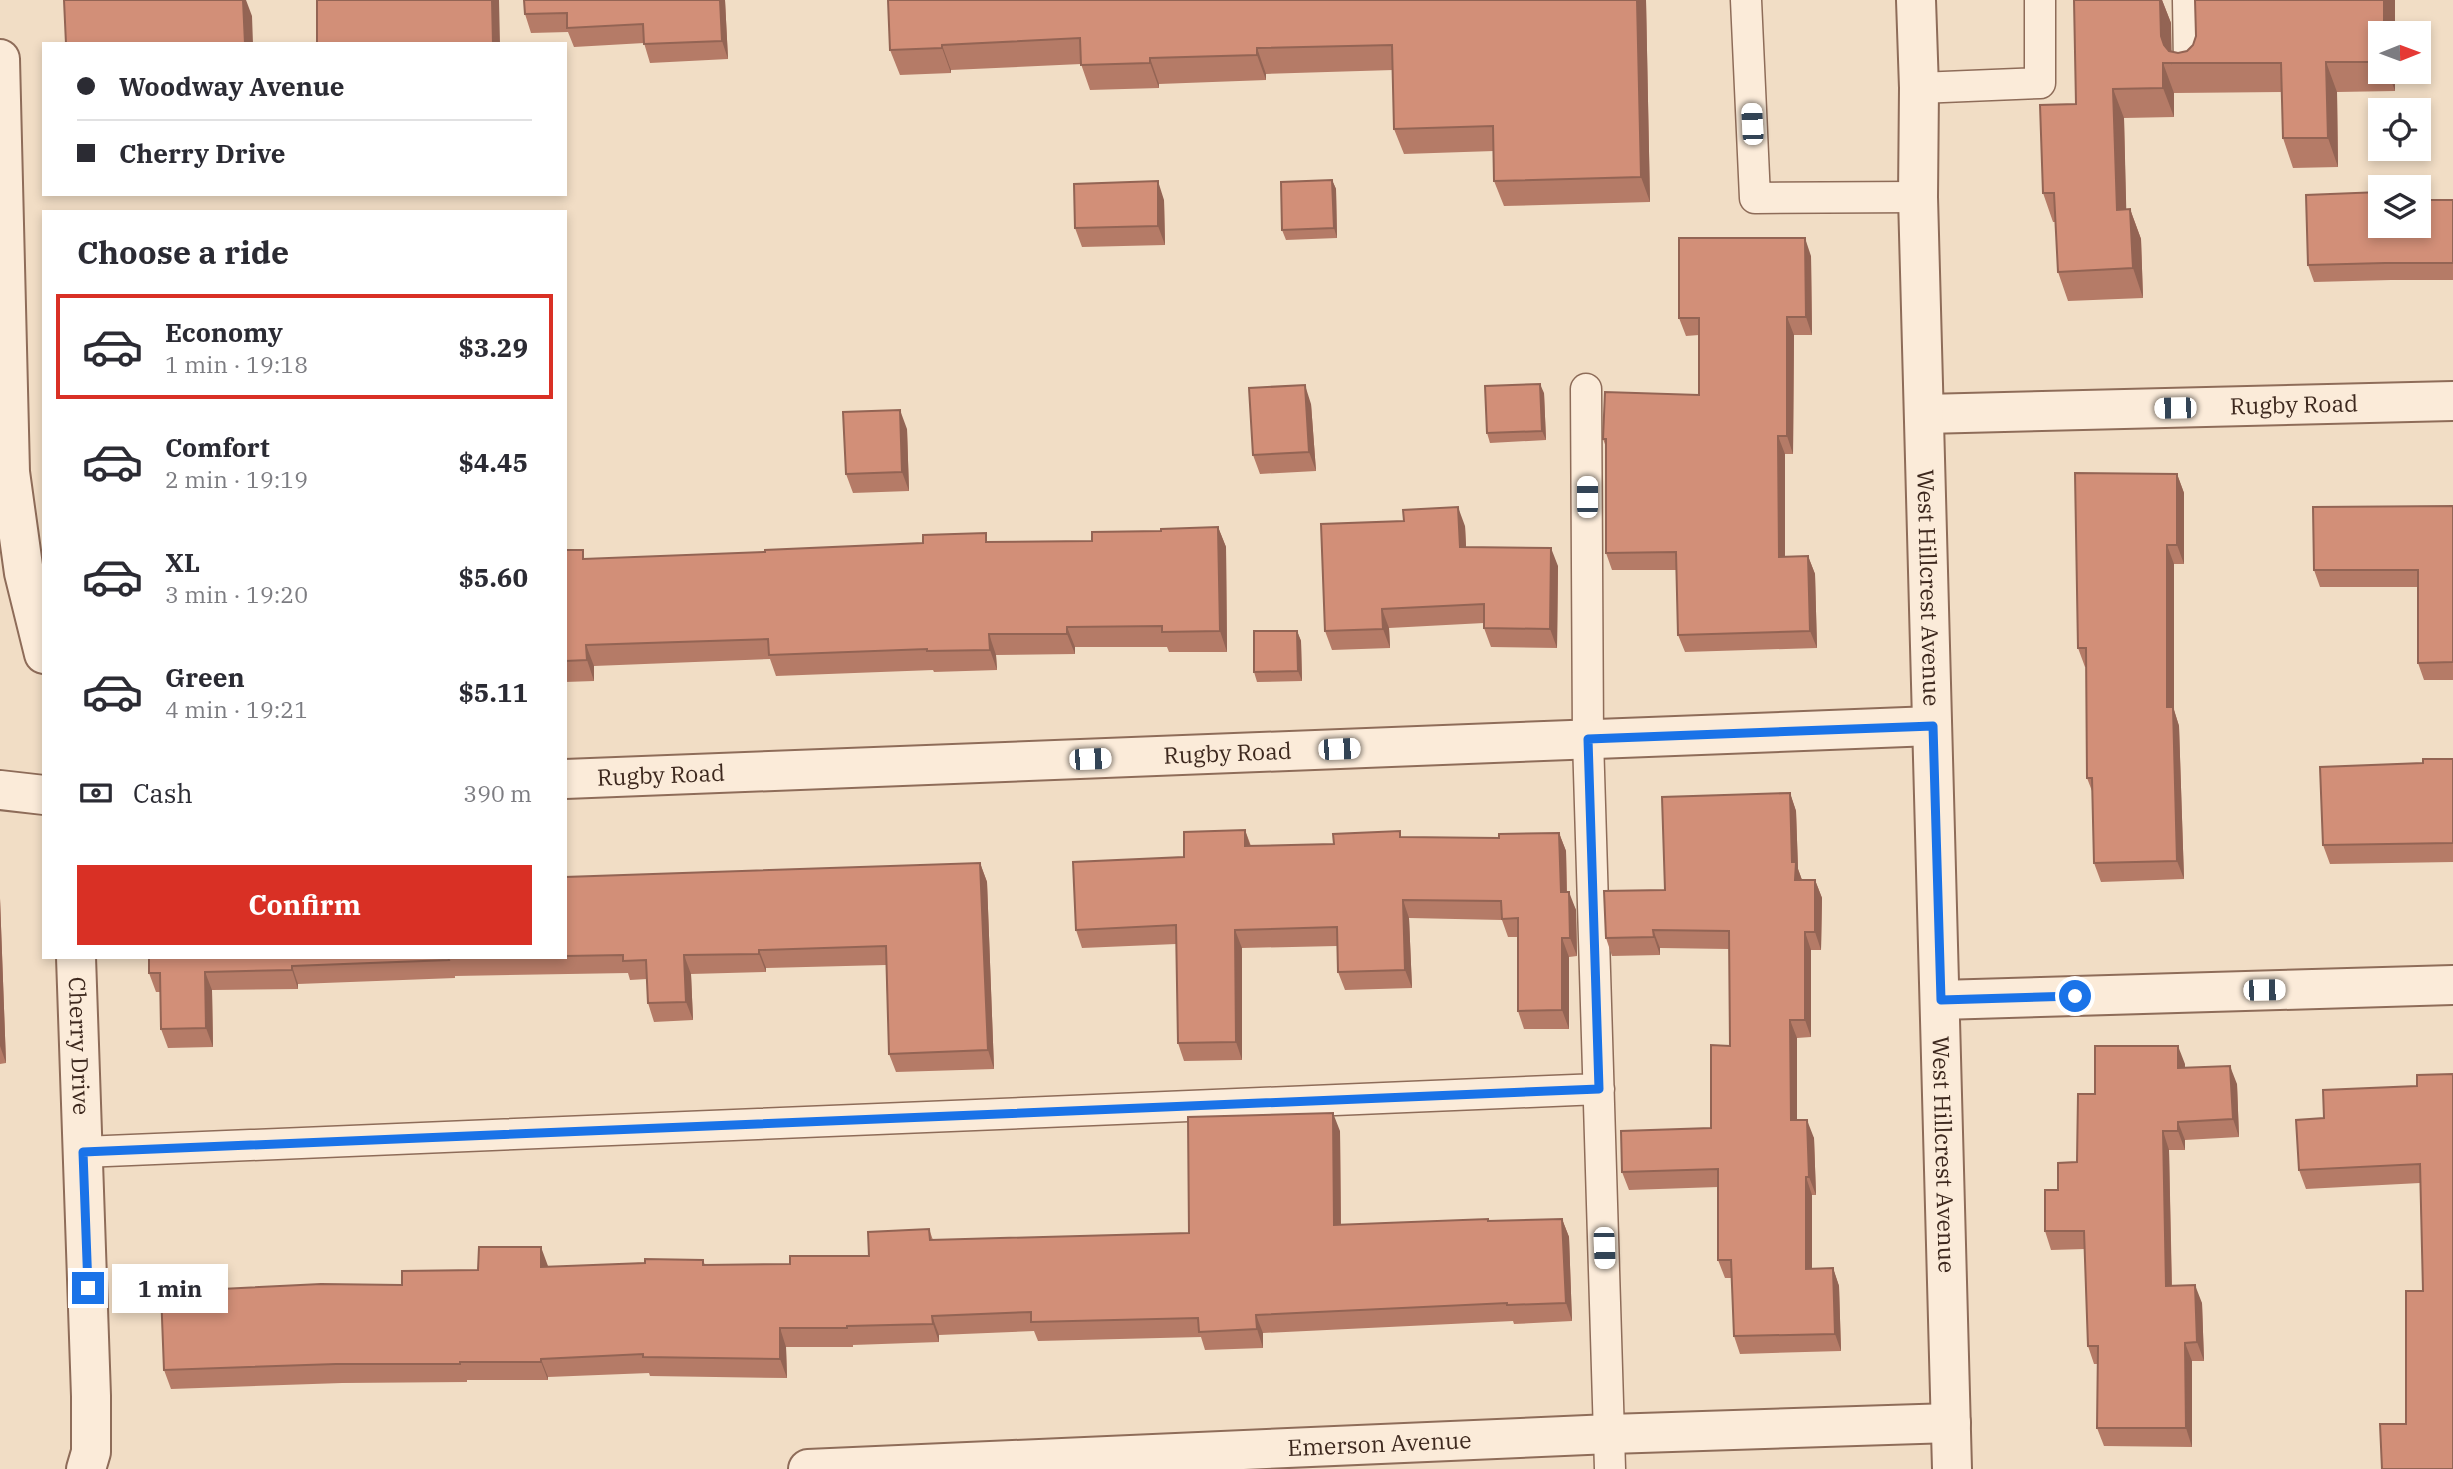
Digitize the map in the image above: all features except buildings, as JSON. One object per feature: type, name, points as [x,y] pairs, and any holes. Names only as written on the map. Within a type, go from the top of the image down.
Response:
[{"type":"street","name":"West Hillcrest Avenue","points":[[1916,0],[1919,88],[1918,197],[1952,1469]]},
{"type":"street","points":[[0,60],[2,254],[10,472],[24,573],[42,646]]},
{"type":"street","name":"Rugby Road","points":[[1925,414],[2453,401]]},
{"type":"street","name":"Rugby Road","points":[[567,779],[1933,726]]},
{"type":"street","points":[[0,790],[42,795]]},
{"type":"street","name":"Cherry Drive","points":[[76,959],[91,1396],[91,1452],[86,1469]]},
{"type":"street","points":[[1941,1000],[2453,985]]},
{"type":"street","name":"Emerson Avenue","points":[[808,1469],[1610,1452],[1951,1423]]},
{"type":"lane","points":[[1746,0],[1755,198],[1918,197]]},
{"type":"lane","points":[[1919,88],[2040,83],[2040,0]]},
{"type":"lane","points":[[2188,0],[2189,65]]},
{"type":"lane","points":[[1586,389],[1588,739],[1610,1452]]},
{"type":"lane","points":[[83,1152],[1599,1089]]},
{"type":"route","points":[[88,1288],[83,1152],[1599,1089],[1588,739],[1933,726],[1941,1000],[2075,996]]}]
